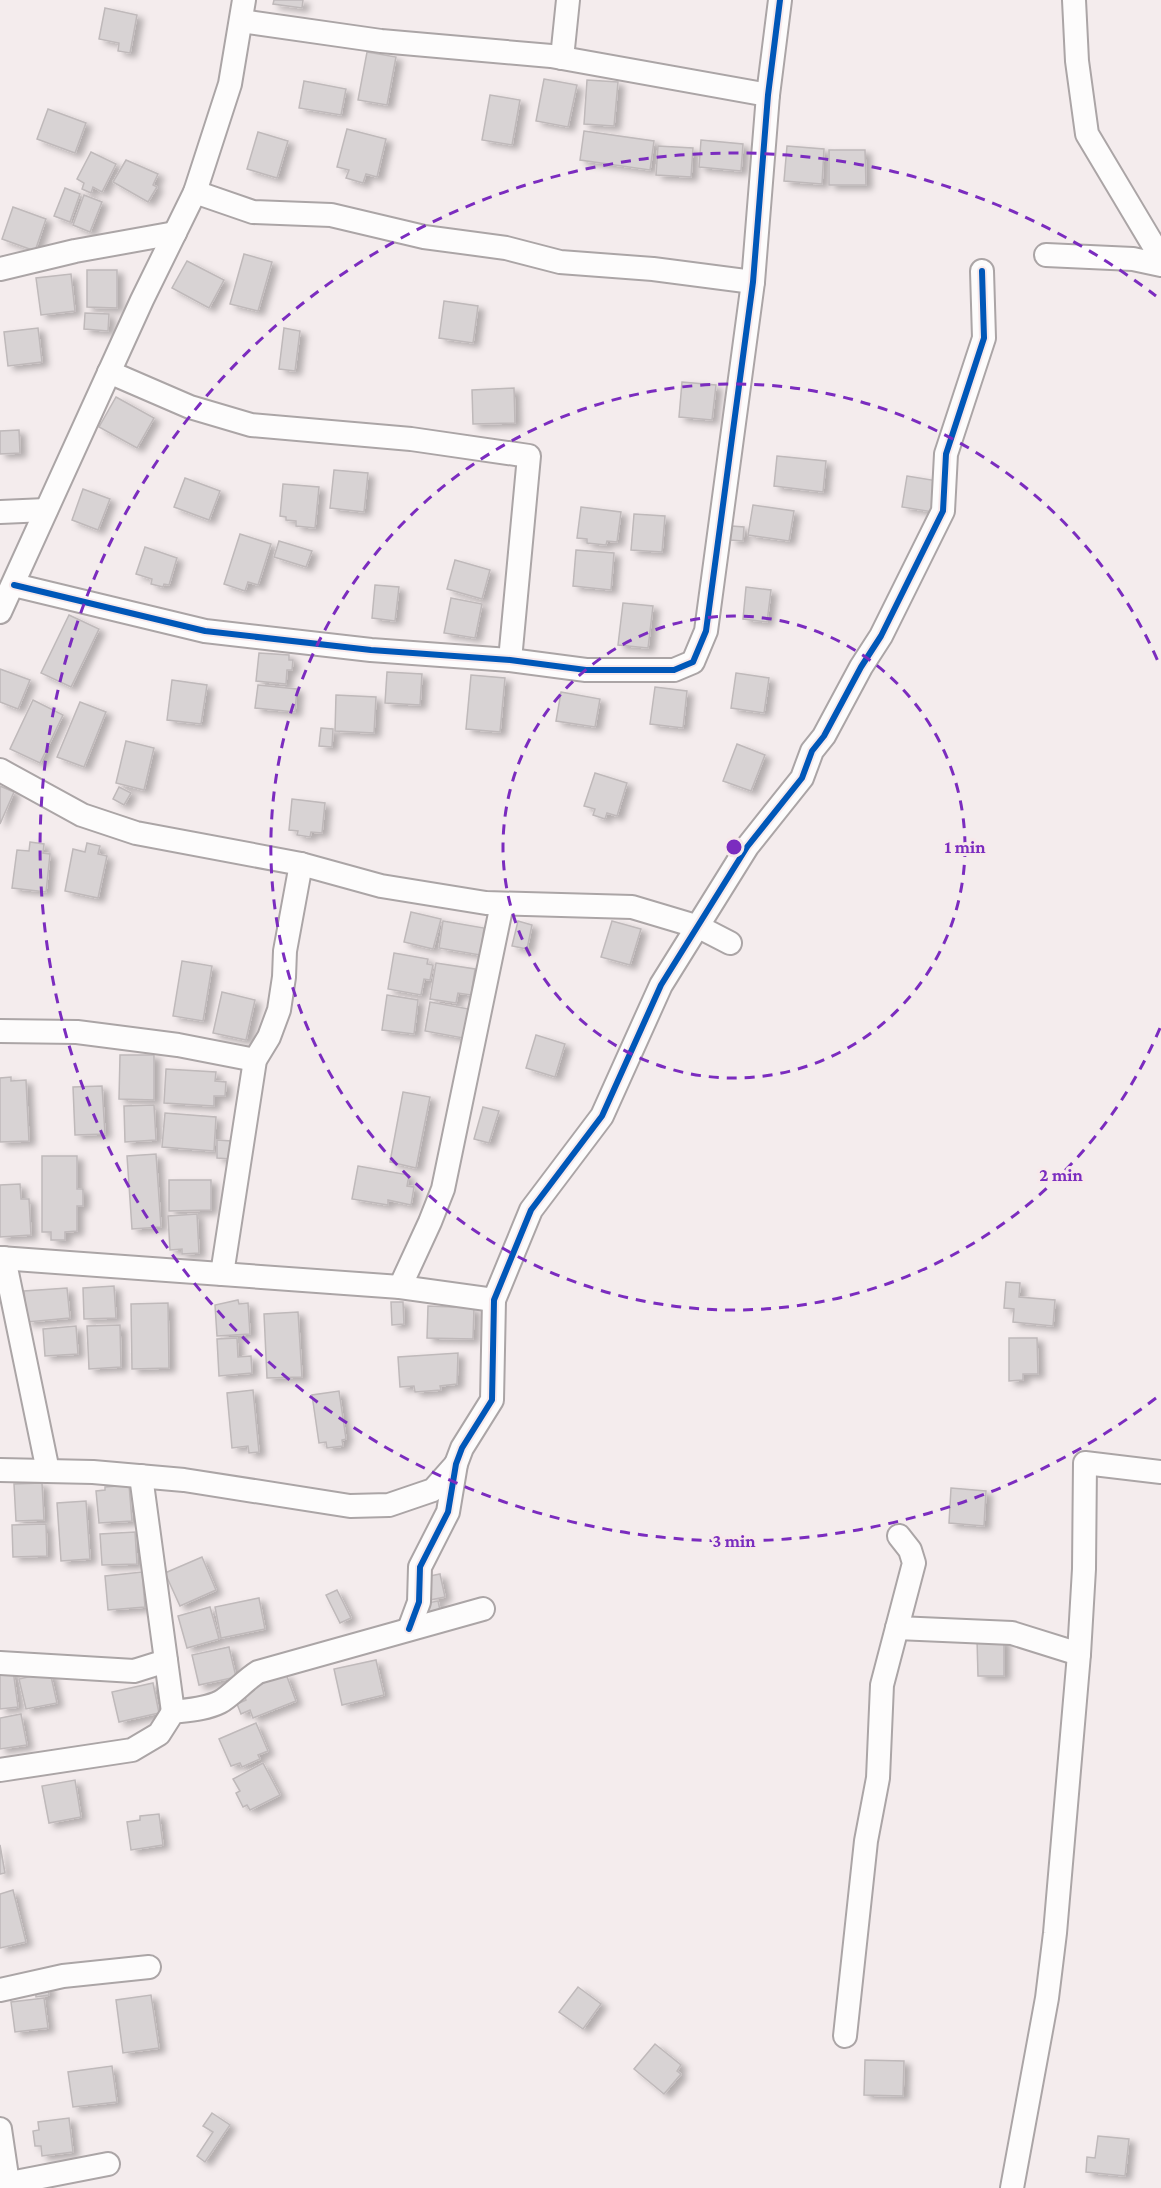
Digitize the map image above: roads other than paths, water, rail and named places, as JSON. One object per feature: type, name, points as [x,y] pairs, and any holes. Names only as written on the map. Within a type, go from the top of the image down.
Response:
[{"type":"street","points":[[562,58],[568,0]]},
{"type":"street","points":[[14,585],[205,631],[371,650],[510,660],[586,670],[674,670],[693,662],[706,631],[753,282],[768,95],[780,0]]},
{"type":"street","points":[[1074,0],[1077,61],[1087,134],[1161,258]]},
{"type":"street","points":[[0,612],[109,372],[195,192],[230,84],[243,10],[381,41],[562,58],[768,95]]},
{"type":"street","points":[[195,192],[253,212],[331,215],[424,237],[506,248],[560,262],[654,269],[753,282]]},
{"type":"street","points":[[0,269],[75,251],[175,233]]},
{"type":"street","points":[[1046,255],[1133,259],[1161,265]]},
{"type":"street","points":[[409,1629],[419,1602],[420,1567],[448,1512],[456,1464],[462,1448],[492,1400],[494,1300],[531,1210],[602,1116],[661,985],[747,847],[802,778],[812,751],[824,736],[831,720],[843,703],[944,511],[946,454],[984,338],[982,270]]},
{"type":"street","points":[[109,372],[190,407],[251,424],[411,439],[529,456],[510,660]]},
{"type":"street","points":[[0,512],[46,510]]},
{"type":"street","points":[[0,770],[82,815],[136,833],[301,864],[381,886],[502,904],[632,907],[699,927],[730,943]]},
{"type":"street","points":[[222,1274],[254,1086],[255,1060],[269,1036],[279,1010],[285,951],[301,864]]},
{"type":"street","points":[[400,1287],[430,1222],[442,1189],[502,904]]},
{"type":"street","points":[[0,1031],[77,1032],[178,1045],[255,1060]]},
{"type":"street","points":[[48,1471],[2,1258],[400,1287],[494,1300]]},
{"type":"street","points":[[1012,2188],[1047,1998],[1079,1654],[1084,1569],[1085,1463],[1161,1472]]},
{"type":"street","points":[[0,1475],[48,1471],[141,1476],[184,1480],[350,1506],[389,1505],[433,1490],[456,1464]]},
{"type":"street","points":[[0,1770],[132,1750],[159,1734],[173,1712],[141,1476]]},
{"type":"street","points":[[844,2036],[865,1852],[878,1778],[882,1685],[914,1563],[910,1550],[899,1536]]},
{"type":"street","points":[[173,1712],[222,1702],[242,1682],[258,1672],[344,1650],[483,1609]]},
{"type":"street","points":[[897,1628],[1012,1633],[1079,1654]]},
{"type":"street","points":[[0,1663],[134,1671],[166,1661]]},
{"type":"street","points":[[0,1990],[63,1976],[149,1967]]},
{"type":"street","points":[[0,2129],[4,2184],[108,2164]]}]
